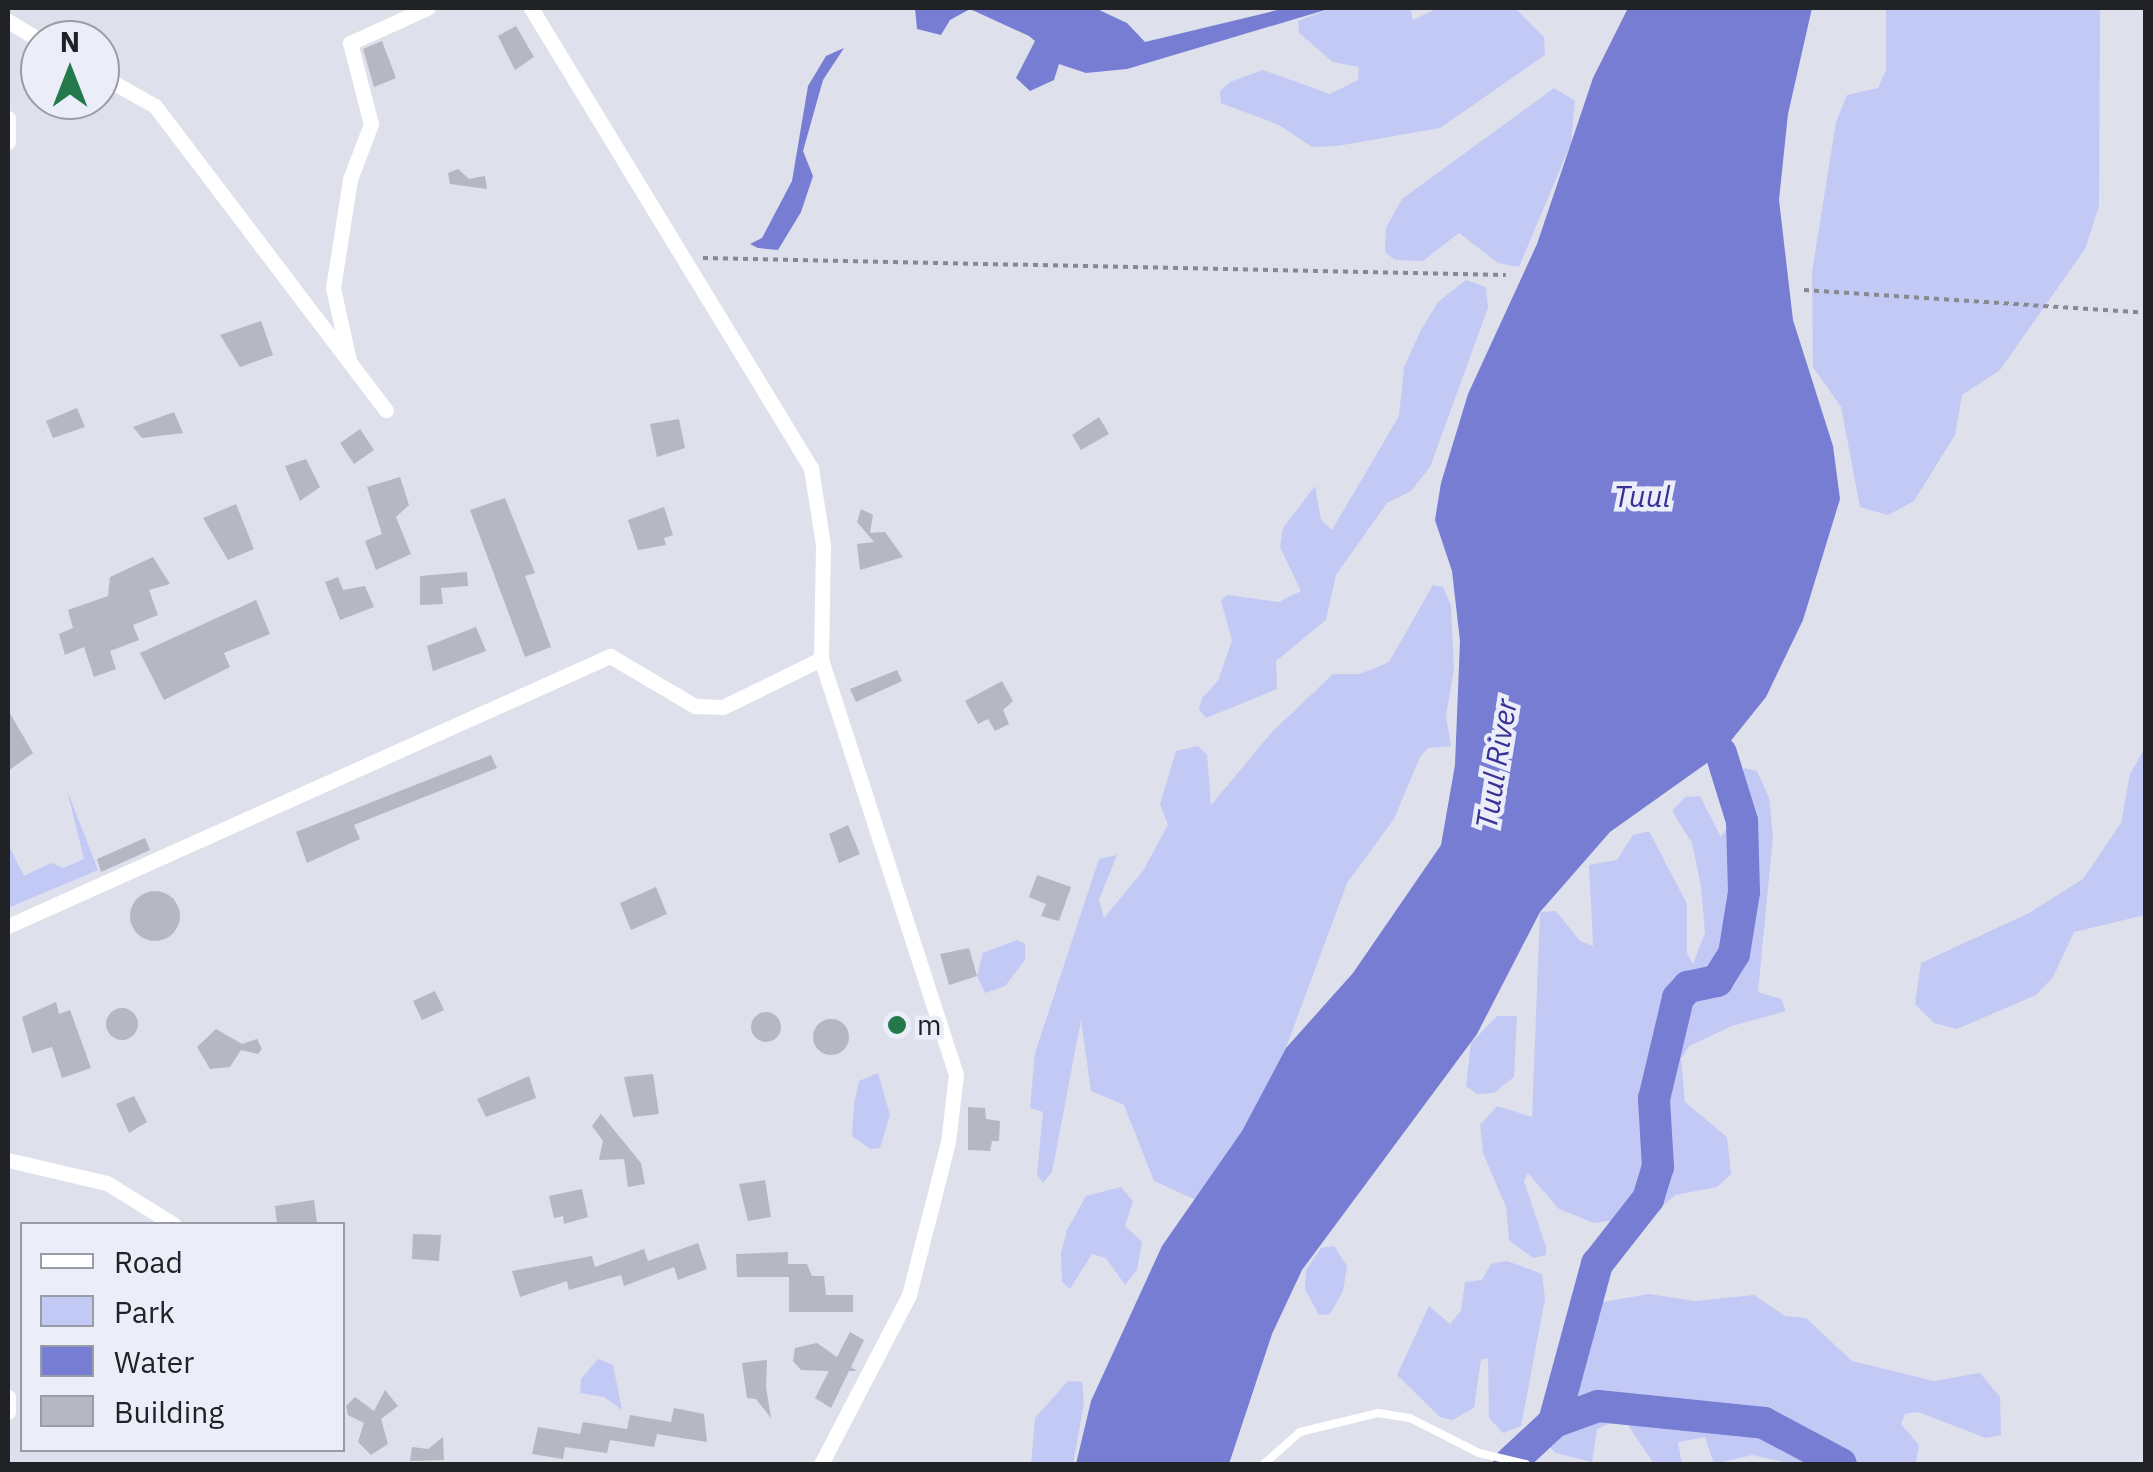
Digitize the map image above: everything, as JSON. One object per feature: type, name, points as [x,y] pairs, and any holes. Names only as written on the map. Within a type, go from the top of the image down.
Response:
[{"type":"street","points":[[350,364],[332,288],[350,179],[371,124],[350,44],[427,8]]},
{"type":"street","points":[[532,8],[810,468],[823,545],[820,659],[956,1074],[948,1142],[910,1295],[822,1464]]},
{"type":"street","points":[[120,85],[156,106],[386,410]]},
{"type":"street","points":[[8,118],[8,142]]},
{"type":"street","points":[[8,926],[610,656],[695,706],[724,708],[820,659]]},
{"type":"street","points":[[8,1160],[107,1183],[170,1222]]},
{"type":"street","points":[[8,1397],[8,1412]]},
{"type":"lane","points":[[1264,1464],[1300,1432],[1378,1413],[1410,1418],[1479,1452],[1526,1464]]},
{"type":"path","points":[[683,258],[1506,275]]},
{"type":"path","points":[[1804,290],[2146,313]]},
{"type":"green space","points":[[1332,8],[1410,8],[1413,20],[1438,8],[1515,8],[1544,37],[1545,55],[1440,128],[1337,146],[1312,147],[1279,125],[1221,103],[1220,91],[1230,82],[1263,70],[1330,94],[1358,80],[1359,67],[1333,62],[1299,33],[1298,21]]},
{"type":"green space","points":[[1886,8],[2100,8],[2099,206],[2085,249],[2000,370],[1962,395],[1955,435],[1914,501],[1888,515],[1860,507],[1841,407],[1813,367],[1812,272],[1836,122],[1847,95],[1878,88],[1886,70]]},
{"type":"green space","points":[[1554,88],[1575,101],[1571,143],[1519,267],[1498,263],[1459,233],[1423,261],[1395,260],[1385,252],[1386,228],[1402,199]]},
{"type":"green space","points":[[1466,280],[1486,287],[1488,308],[1430,467],[1411,491],[1387,503],[1336,575],[1326,620],[1276,661],[1277,689],[1206,718],[1199,709],[1202,698],[1218,681],[1232,640],[1221,601],[1227,595],[1279,602],[1301,591],[1280,547],[1283,528],[1315,486],[1321,520],[1332,530],[1399,416],[1404,367],[1421,330],[1438,302]]},
{"type":"green space","points":[[1433,585],[1443,587],[1451,606],[1454,669],[1446,716],[1451,746],[1428,748],[1420,757],[1394,819],[1347,883],[1286,1048],[1242,1131],[1196,1200],[1154,1181],[1124,1105],[1091,1091],[1081,1020],[1052,1172],[1043,1183],[1037,1174],[1043,1112],[1030,1108],[1035,1053],[1099,859],[1117,855],[1099,900],[1104,918],[1143,871],[1168,825],[1160,804],[1176,751],[1198,746],[1207,755],[1211,805],[1272,732],[1333,674],[1360,674],[1389,662]]},
{"type":"green space","points":[[2145,748],[2145,915],[2074,932],[2053,977],[2036,995],[1957,1029],[1934,1023],[1915,1004],[1921,963],[2027,914],[2083,879],[2121,823],[2130,774]]},
{"type":"green space","points":[[1745,768],[1757,771],[1769,798],[1773,836],[1758,992],[1781,999],[1786,1011],[1732,1026],[1689,1046],[1681,1059],[1685,1102],[1727,1137],[1731,1174],[1717,1187],[1676,1195],[1652,1214],[1594,1223],[1559,1209],[1528,1173],[1524,1181],[1546,1247],[1546,1255],[1533,1258],[1509,1240],[1506,1207],[1483,1153],[1480,1125],[1497,1106],[1532,1117],[1540,912],[1556,911],[1580,941],[1593,946],[1589,865],[1617,860],[1633,835],[1649,831],[1687,904],[1687,953],[1693,964],[1705,933],[1701,886],[1692,843],[1672,811],[1685,797],[1700,796],[1721,837],[1728,827],[1730,783]]},
{"type":"green space","points":[[67,790],[98,870],[8,908],[8,844],[24,876],[51,863],[63,868],[84,859]]},
{"type":"green space","points":[[1017,940],[1025,944],[1025,960],[1005,986],[985,993],[977,976],[983,953]]},
{"type":"green space","points":[[1497,1016],[1517,1016],[1514,1077],[1494,1093],[1477,1094],[1466,1086],[1471,1043]]},
{"type":"green space","points":[[878,1073],[890,1115],[880,1148],[870,1149],[852,1136],[854,1104],[859,1081]]},
{"type":"green space","points":[[1121,1187],[1133,1201],[1125,1226],[1142,1242],[1137,1270],[1125,1285],[1106,1258],[1092,1254],[1070,1289],[1062,1282],[1061,1253],[1067,1230],[1086,1196]]},
{"type":"green space","points":[[1334,1246],[1347,1266],[1343,1291],[1330,1314],[1319,1315],[1305,1289],[1306,1270],[1321,1248]]},
{"type":"green space","points":[[1507,1261],[1542,1274],[1545,1299],[1521,1426],[1503,1433],[1489,1418],[1488,1358],[1481,1360],[1474,1408],[1452,1420],[1440,1417],[1397,1375],[1429,1306],[1450,1324],[1461,1311],[1465,1282],[1482,1280],[1491,1264]]},
{"type":"green space","points":[[1649,1294],[1695,1301],[1754,1295],[1785,1316],[1806,1318],[1852,1361],[1934,1381],[1980,1373],[2000,1397],[2001,1435],[1986,1438],[1918,1412],[1905,1414],[1901,1424],[1919,1445],[1916,1462],[1793,1464],[1752,1455],[1714,1464],[1705,1437],[1678,1442],[1682,1464],[1654,1464],[1628,1425],[1614,1421],[1597,1429],[1592,1462],[1556,1453],[1547,1445],[1562,1414],[1569,1364],[1596,1303]]},
{"type":"green space","points":[[598,1359],[613,1365],[622,1410],[604,1397],[580,1393],[581,1379]]},
{"type":"green space","points":[[1068,1381],[1082,1382],[1084,1403],[1073,1464],[1031,1464],[1035,1418]]},
{"type":"water","points":[[915,8],[1095,8],[1127,23],[1145,42],[1286,8],[1332,8],[1127,69],[1086,73],[1059,64],[1054,80],[1030,91],[1016,78],[1035,41],[1029,36],[970,9],[950,20],[941,35],[917,29]]},
{"type":"water","name":"Tuul","points":[[1628,8],[1812,8],[1788,114],[1779,200],[1793,320],[1833,446],[1840,499],[1803,620],[1766,697],[1721,753],[1610,832],[1540,912],[1477,1034],[1302,1270],[1272,1334],[1229,1464],[1076,1464],[1091,1401],[1162,1246],[1242,1131],[1286,1048],[1353,973],[1441,845],[1455,765],[1460,641],[1452,571],[1435,520],[1441,483],[1468,394],[1537,244],[1593,78]]},
{"type":"water","points":[[844,48],[823,80],[803,151],[813,176],[801,212],[778,250],[758,248],[750,244],[762,238],[792,181],[808,86],[826,56]]},
{"type":"building","points":[[516,26],[534,57],[515,70],[498,36]]},
{"type":"building","points":[[382,41],[396,78],[374,87],[363,49]]},
{"type":"building","points":[[458,169],[469,179],[485,176],[487,189],[450,184],[448,173]]},
{"type":"building","points":[[261,321],[273,355],[240,367],[220,335]]},
{"type":"building","points":[[77,408],[85,427],[53,438],[46,421]]},
{"type":"building","points":[[174,412],[183,433],[142,438],[133,427]]},
{"type":"building","points":[[1099,417],[1109,434],[1081,450],[1072,435]]},
{"type":"building","points":[[679,419],[685,448],[657,457],[650,424]]},
{"type":"building","points":[[360,429],[374,450],[354,464],[340,443]]},
{"type":"building","points":[[306,459],[320,487],[300,501],[285,466]]},
{"type":"building","points":[[400,477],[409,505],[396,517],[411,554],[376,570],[365,541],[382,534],[367,487]]},
{"type":"building","points":[[505,498],[535,573],[525,576],[551,647],[525,657],[470,510]]},
{"type":"building","points":[[236,504],[254,549],[228,560],[203,518]]},
{"type":"building","points":[[664,507],[673,535],[664,538],[666,545],[638,550],[628,520]]},
{"type":"building","points":[[861,509],[873,515],[870,533],[885,532],[903,557],[860,570],[857,544],[874,542],[857,522]]},
{"type":"building","points":[[153,557],[170,584],[149,590],[158,615],[133,625],[139,640],[110,651],[116,669],[94,677],[84,647],[65,655],[59,634],[73,628],[68,610],[108,596],[110,577]]},
{"type":"building","points":[[467,572],[468,586],[441,588],[443,604],[420,605],[420,576]]},
{"type":"building","points":[[338,577],[343,590],[365,586],[374,607],[340,620],[325,582]]},
{"type":"building","points":[[256,600],[270,634],[224,653],[230,667],[164,700],[140,653]]},
{"type":"building","points":[[476,627],[486,651],[433,671],[427,646]]},
{"type":"building","points":[[897,670],[902,681],[856,702],[850,689]]},
{"type":"building","points":[[1002,681],[1013,701],[1003,710],[1009,724],[995,731],[988,719],[978,724],[965,701]]},
{"type":"building","points":[[8,710],[33,753],[8,771]]},
{"type":"building","points":[[491,755],[497,768],[354,825],[360,839],[307,863],[296,832]]},
{"type":"building","points":[[848,825],[860,854],[839,863],[829,834]]},
{"type":"building","points":[[145,838],[150,850],[101,872],[97,859]]},
{"type":"building","points":[[1037,875],[1071,887],[1059,921],[1041,916],[1046,904],[1029,897]]},
{"type":"building","points":[[656,887],[667,914],[631,930],[620,903]]},
{"type":"building","points":[[155,891],[172,899],[180,916],[172,933],[155,941],[138,933],[130,916],[138,899]]},
{"type":"building","points":[[969,948],[977,976],[949,985],[940,954]]},
{"type":"building","points":[[435,991],[444,1010],[422,1020],[413,1001]]},
{"type":"building","points":[[56,1002],[59,1014],[70,1010],[91,1068],[62,1078],[52,1047],[32,1053],[22,1017]]},
{"type":"building","points":[[122,1008],[133,1013],[138,1024],[133,1035],[122,1040],[111,1035],[106,1024],[111,1013]]},
{"type":"building","points":[[766,1012],[777,1016],[781,1027],[777,1038],[766,1042],[755,1038],[751,1027],[755,1016]]},
{"type":"building","points":[[831,1019],[844,1024],[849,1037],[844,1050],[831,1055],[818,1050],[813,1037],[818,1024]]},
{"type":"building","points":[[216,1029],[242,1044],[257,1039],[262,1049],[258,1054],[241,1050],[230,1067],[210,1069],[197,1047]]},
{"type":"building","points":[[653,1074],[659,1114],[633,1117],[624,1077]]},
{"type":"building","points":[[529,1076],[536,1098],[486,1117],[477,1099]]},
{"type":"building","points":[[134,1096],[147,1122],[129,1133],[116,1104]]},
{"type":"building","points":[[968,1107],[985,1108],[986,1119],[1000,1121],[999,1141],[992,1141],[990,1151],[968,1150]]},
{"type":"building","points":[[601,1114],[641,1163],[645,1184],[628,1187],[624,1159],[599,1160],[603,1141],[592,1126]]},
{"type":"building","points":[[765,1180],[771,1217],[748,1221],[739,1184]]},
{"type":"building","points":[[582,1189],[588,1217],[564,1224],[563,1216],[554,1218],[549,1196]]},
{"type":"building","points":[[314,1200],[317,1222],[277,1222],[275,1206]]},
{"type":"building","points":[[413,1234],[441,1235],[439,1261],[412,1259]]},
{"type":"building","points":[[698,1243],[707,1269],[678,1280],[674,1267],[624,1286],[621,1275],[569,1290],[567,1281],[520,1297],[512,1271],[592,1256],[595,1267],[644,1249],[648,1261]]},
{"type":"building","points":[[788,1252],[788,1264],[807,1264],[812,1276],[824,1276],[826,1295],[853,1295],[853,1312],[789,1312],[789,1277],[737,1277],[736,1254]]},
{"type":"building","points":[[850,1332],[864,1340],[851,1367],[857,1371],[849,1371],[831,1408],[815,1398],[829,1371],[801,1370],[793,1361],[795,1348],[817,1343],[837,1357]]},
{"type":"building","points":[[767,1360],[771,1418],[756,1399],[747,1398],[742,1363]]},
{"type":"building","points":[[385,1390],[398,1406],[381,1419],[388,1444],[371,1455],[358,1442],[364,1423],[348,1415],[346,1406],[355,1397],[374,1411]]},
{"type":"building","points":[[674,1408],[704,1414],[707,1442],[657,1434],[654,1447],[610,1440],[607,1453],[565,1447],[563,1459],[532,1454],[538,1427],[580,1434],[583,1422],[627,1429],[630,1415],[671,1422]]},
{"type":"building","points":[[443,1437],[444,1460],[410,1461],[412,1447],[428,1449]]},
{"type":"waterway","points":[[1509,1464],[1554,1422],[1597,1264],[1648,1199],[1658,1167],[1654,1099],[1678,998],[1688,987],[1717,981],[1734,954],[1744,892],[1742,821],[1721,753]]},
{"type":"waterway","points":[[1554,1422],[1598,1406],[1764,1423],[1841,1464]]},
{"type":"place","name":"m","points":[[897,1025]]},
{"type":"water label","name":"Tuul River","points":[[1496,764]]}]
